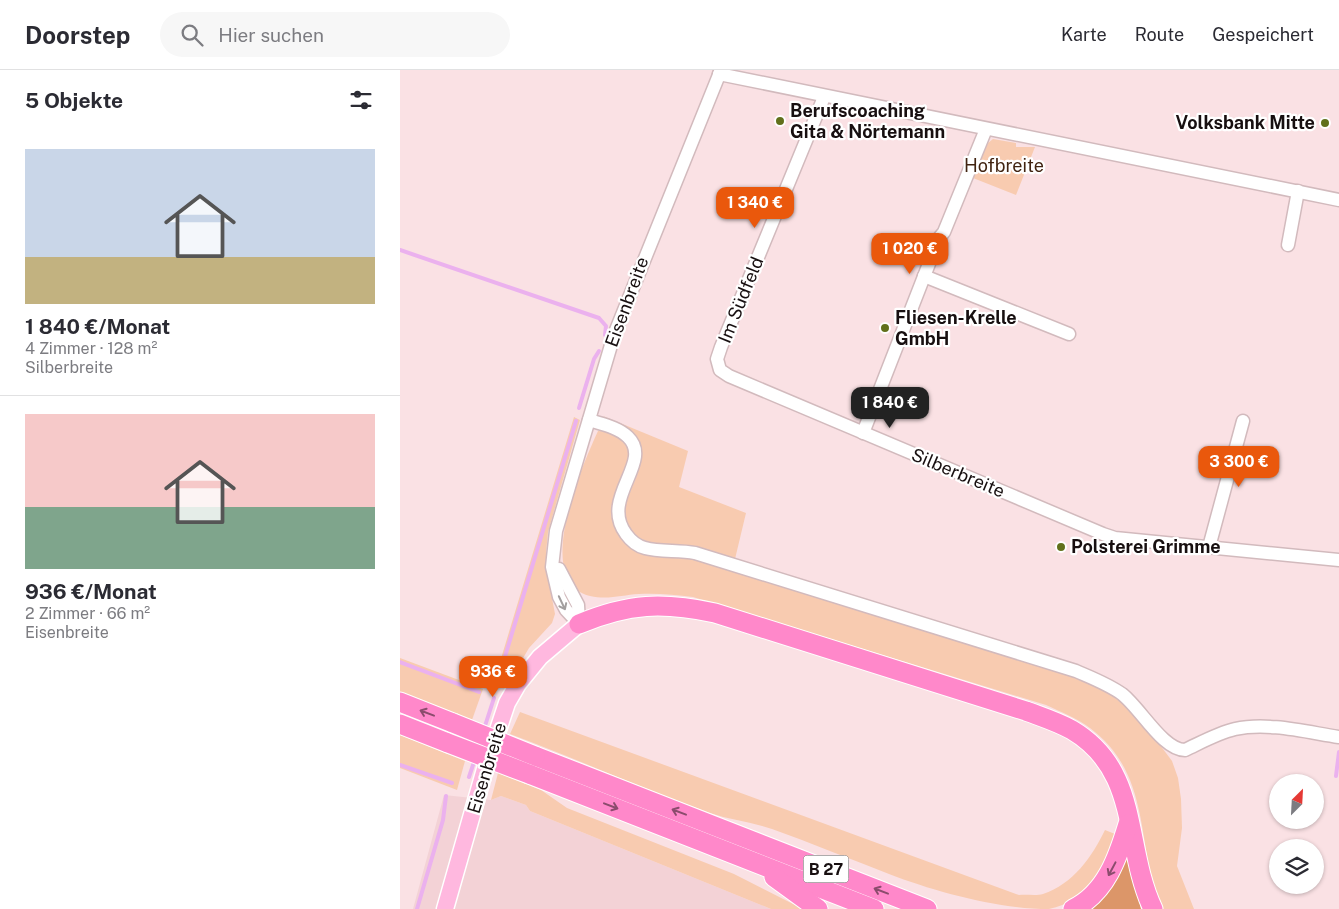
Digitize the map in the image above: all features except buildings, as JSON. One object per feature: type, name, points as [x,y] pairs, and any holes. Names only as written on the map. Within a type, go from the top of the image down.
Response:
[{"type":"highway","points":[[579,624],[624,608],[662,605],[686,607],[715,614],[1026,711],[1071,730],[1096,749],[1106,761],[1120,785],[1140,874],[1153,909]]},
{"type":"highway","name":"B 27","points":[[400,702],[927,909]]},
{"type":"highway","name":"B 27","points":[[400,724],[874,909]]},
{"type":"highway","points":[[1073,909],[1093,894],[1107,878],[1117,859],[1128,823]]},
{"type":"highway","points":[[753,861],[818,909]]},
{"type":"main road","name":"Eisenbreite","points":[[445,909],[485,769],[507,703],[518,684],[540,657],[579,624]]},
{"type":"street","points":[[720,72],[824,97],[1339,200]]},
{"type":"street","name":"Eisenbreite","points":[[579,624],[578,605],[562,579],[558,567],[555,542],[560,515],[619,321],[720,72]]},
{"type":"street","name":"Im Südfeld","points":[[718,366],[721,347],[824,97]]},
{"type":"street","points":[[863,433],[924,276],[986,129]]},
{"type":"street","points":[[1288,244],[1298,191]]},
{"type":"street","points":[[924,276],[1069,334]]},
{"type":"street","name":"Silberbreite","points":[[718,366],[729,376],[1114,538],[1339,560]]},
{"type":"street","points":[[589,420],[621,432],[633,443],[635,460],[620,497],[618,515],[620,523],[629,538],[644,548],[695,553],[1076,671],[1120,693],[1142,712],[1163,740],[1180,750],[1186,750],[1219,734],[1246,727],[1275,728],[1339,737]]},
{"type":"street","points":[[1209,547],[1243,421]]},
{"type":"shaded area","points":[[444,795],[491,800],[501,796],[526,805],[530,811],[771,909],[413,909]]},
{"type":"shaded area","points":[[1127,848],[1141,909],[1090,909],[1104,897],[1115,883],[1123,867]]},
{"type":"green space","name":"Hofbreite","points":[[993,139],[1016,143],[1016,147],[1035,147],[1016,195],[973,178],[988,143]]},
{"type":"green space","points":[[603,416],[688,451],[679,487],[746,513],[735,559],[687,546],[651,543],[631,532],[625,521],[625,509],[639,469],[641,456],[639,443],[628,430]]},
{"type":"green space","points":[[574,417],[580,420],[548,532],[546,553],[548,577],[555,614],[552,623],[529,648],[506,687],[493,685]]},
{"type":"green space","points":[[598,431],[616,435],[626,442],[629,451],[628,463],[613,502],[611,513],[622,538],[1075,675],[1117,696],[1136,713],[1172,761],[1178,778],[1181,799],[1182,828],[1177,866],[1194,909],[1160,909],[1154,891],[1135,793],[1128,775],[1119,759],[1106,743],[1090,728],[1074,718],[1046,705],[693,597],[646,594],[597,597],[590,596],[573,586],[564,569],[563,546],[566,520],[573,494]]},
{"type":"green space","points":[[400,658],[483,689],[472,720],[400,692]]},
{"type":"green space","points":[[520,712],[1019,895],[1043,894],[1064,884],[1088,859],[1105,830],[1115,834],[1100,870],[1084,891],[1074,899],[1049,909],[988,903],[947,893],[889,874],[772,829],[710,813],[510,734]]},
{"type":"green space","points":[[400,735],[465,761],[457,790],[400,768]]},
{"type":"green space","points":[[498,773],[541,790],[567,808],[734,874],[803,909],[771,909],[530,811],[526,805],[501,796],[491,800]]},
{"type":"waterway","points":[[400,250],[599,318],[606,326],[605,335]]},
{"type":"waterway","points":[[579,408],[594,359],[599,351]]},
{"type":"waterway","points":[[497,683],[576,421]]},
{"type":"waterway","points":[[400,662],[479,692]]},
{"type":"waterway","points":[[484,729],[494,698]]},
{"type":"waterway","points":[[1336,776],[1339,752]]},
{"type":"waterway","points":[[469,777],[475,759]]},
{"type":"waterway","points":[[400,765],[452,783]]},
{"type":"waterway","points":[[417,909],[443,820],[446,796]]},
{"type":"place","name":"Berufscoaching Gita & Nörtemann","points":[[780,121]]},
{"type":"place","name":"Volksbank Mitte","points":[[1325,123]]},
{"type":"place","name":"Fliesen-Krelle GmbH","points":[[885,328]]},
{"type":"place","name":"Polsterei Grimme","points":[[1061,547]]}]
